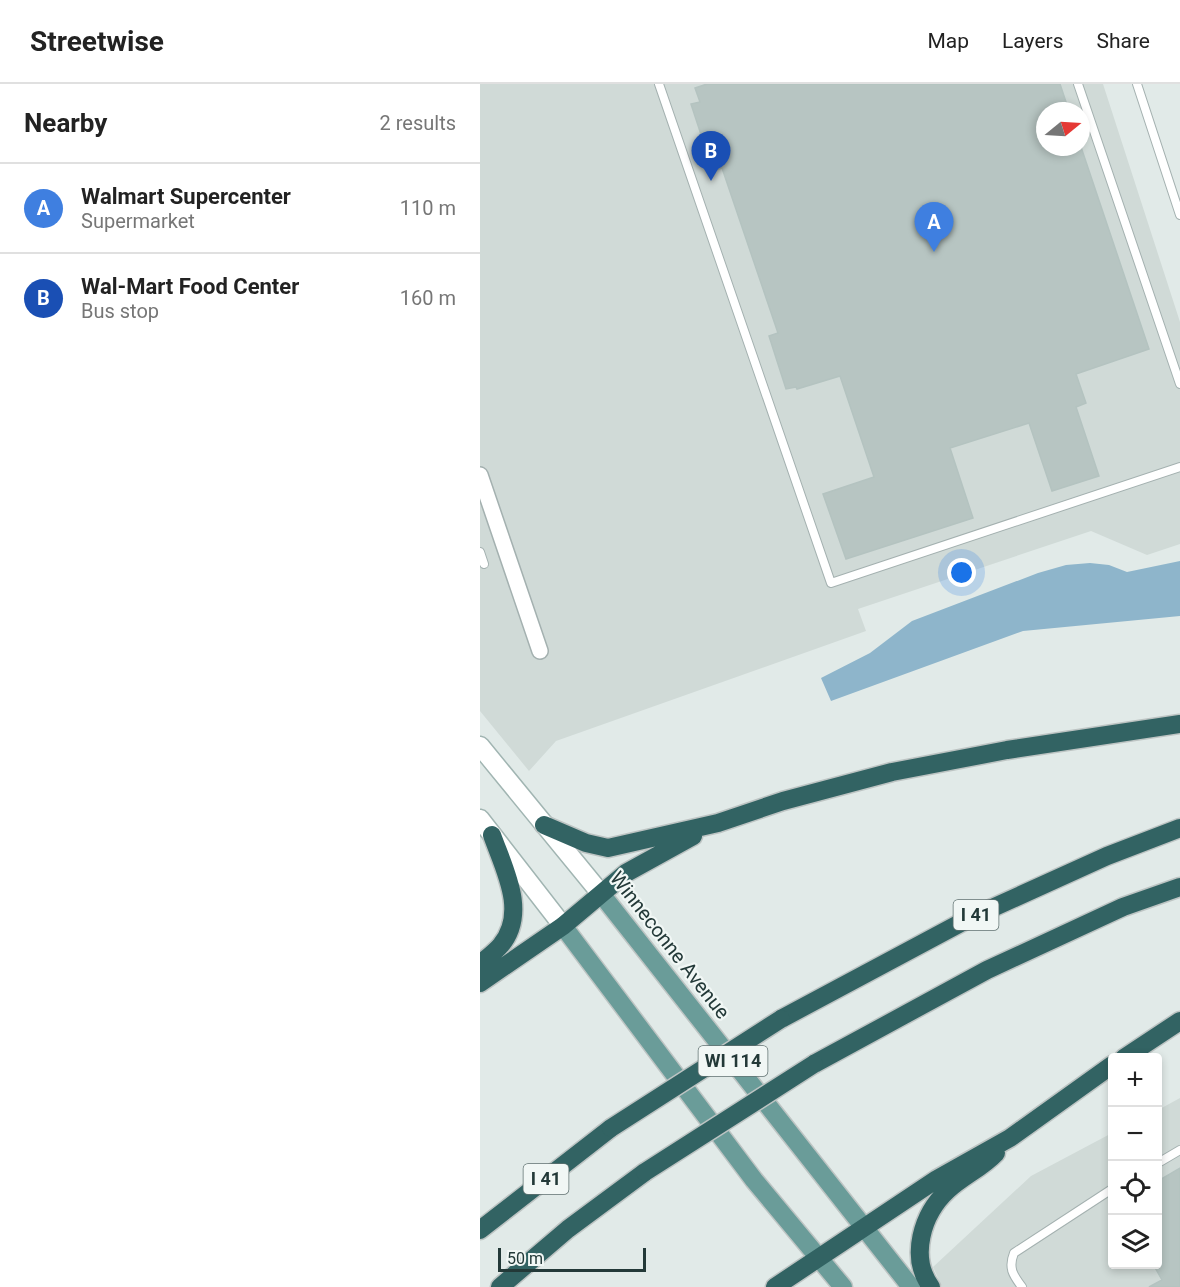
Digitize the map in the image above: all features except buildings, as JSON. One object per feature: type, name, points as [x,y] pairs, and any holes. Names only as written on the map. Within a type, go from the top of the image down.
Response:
[{"type":"highway","points":[[544,825],[586,843],[608,848],[718,823],[815,792],[892,772],[1007,750],[1180,724]]},
{"type":"highway","points":[[480,983],[562,926],[626,873],[718,823]]},
{"type":"highway","name":"I 41","points":[[480,1230],[611,1128],[781,1019],[968,919],[1107,856],[1180,828]]},
{"type":"highway","points":[[480,964],[501,945],[513,917],[512,893],[492,835]]},
{"type":"highway","name":"I 41","points":[[500,1287],[568,1229],[645,1172],[814,1064],[987,970],[1123,908],[1180,886]]},
{"type":"highway","points":[[1132,1053],[1180,1021]]},
{"type":"highway","points":[[775,1287],[938,1179],[1010,1138],[1108,1069]]},
{"type":"highway","points":[[931,1287],[921,1268],[920,1250],[921,1234],[932,1212],[948,1190],[986,1163],[1010,1138]]},
{"type":"main road","name":"Winneconne Avenue","points":[[480,746],[602,895],[911,1287]]},
{"type":"main road","points":[[480,819],[562,926]]},
{"type":"main road","name":"WI 114","points":[[562,926],[754,1180],[843,1287]]},
{"type":"street","points":[[480,475],[540,651]]},
{"type":"lane","points":[[659,84],[831,583],[1180,467]]},
{"type":"lane","points":[[1078,84],[1180,384]]},
{"type":"lane","points":[[1137,84],[1180,215]]},
{"type":"lane","points":[[480,552],[484,564]]},
{"type":"lane","points":[[1161,1161],[1180,1150]]},
{"type":"lane","points":[[1022,1287],[1011,1272],[1011,1260],[1014,1253],[1108,1192]]},
{"type":"shaded area","points":[[480,84],[1103,84],[1180,322],[1180,544],[1147,555],[1091,531],[858,609],[866,631],[556,741],[529,771],[480,711]]},
{"type":"shaded area","points":[[1180,1098],[1180,1287],[942,1287],[933,1267],[1031,1176],[1108,1135],[1108,1269],[1162,1269],[1162,1108]]},
{"type":"water","points":[[1180,561],[1180,616],[1023,631],[831,701],[821,678],[870,653],[912,621],[1038,573],[1066,565],[1090,563],[1109,565],[1127,572]]},
{"type":"place","name":"Wal-Mart Food Center","points":[[711,181]]},
{"type":"place","name":"Walmart Supercenter","points":[[934,252]]}]
